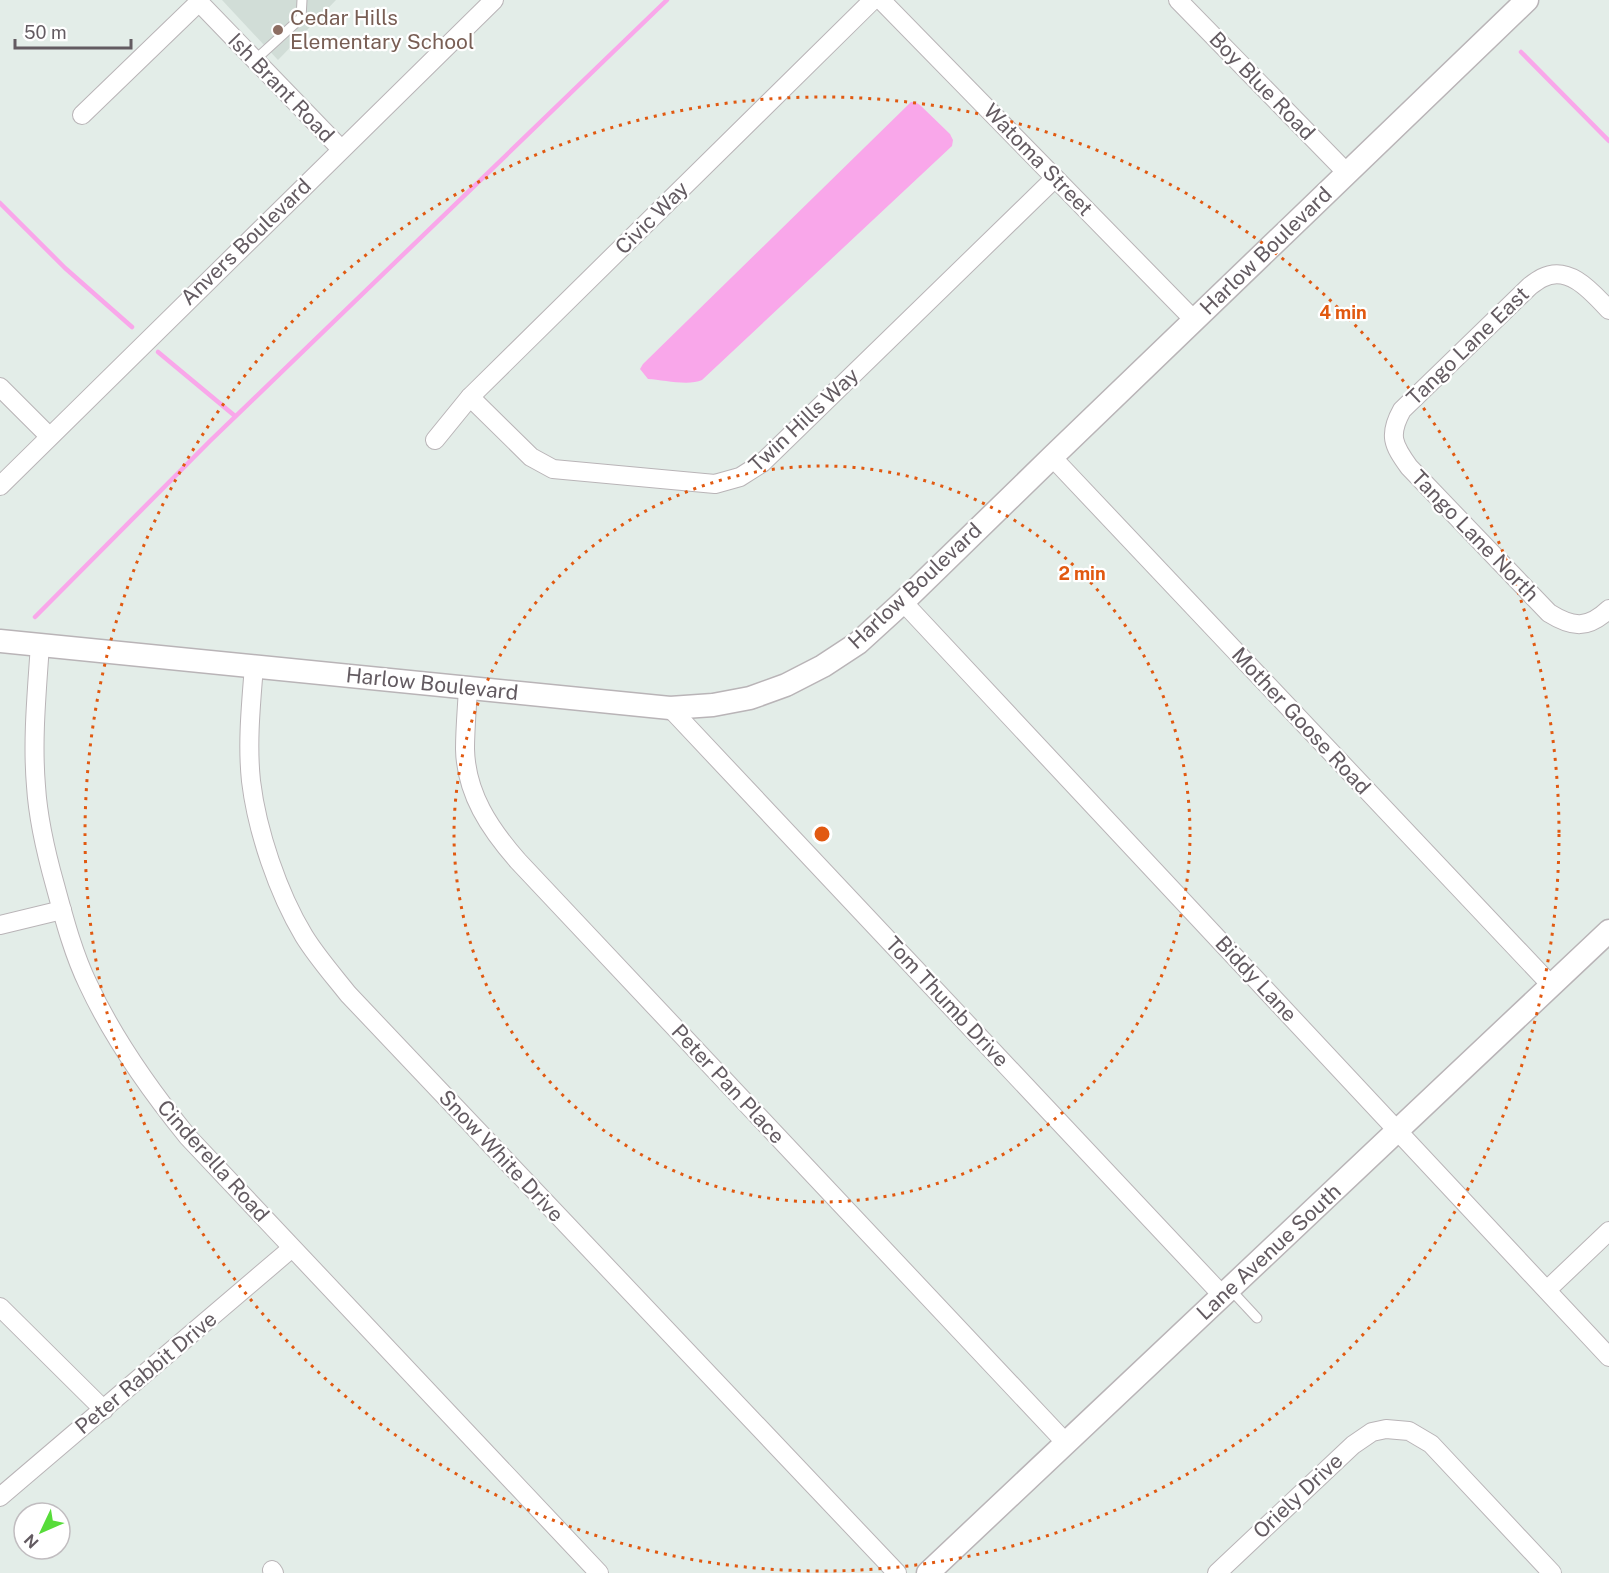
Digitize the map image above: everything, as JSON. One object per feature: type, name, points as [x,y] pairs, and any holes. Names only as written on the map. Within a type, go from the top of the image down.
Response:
[{"type":"street","name":"Anvers Boulevard","points":[[0,486],[494,0]]},
{"type":"street","name":"Civic Way","points":[[435,440],[470,397],[873,0]]},
{"type":"street","name":"Watoma Street","points":[[881,0],[1194,320]]},
{"type":"street","name":"Boy Blue Road","points":[[1178,0],[1347,173]]},
{"type":"street","name":"Harlow Boulevard","points":[[0,641],[670,708],[713,705],[750,698],[786,685],[858,643],[903,602],[1527,0]]},
{"type":"street","name":"Ish Brant Road","points":[[199,1],[341,149]]},
{"type":"street","points":[[82,115],[199,1]]},
{"type":"street","name":"Twin Hills Way","points":[[470,397],[531,457],[553,469],[715,484],[740,477],[762,463],[1055,178]]},
{"type":"street","name":"Tango Lane East","points":[[1393,434],[1395,422],[1402,410],[1530,286],[1543,277],[1559,274],[1573,278],[1587,287],[1609,310]]},
{"type":"street","points":[[0,387],[49,436]]},
{"type":"street","name":"Tango Lane North","points":[[1393,434],[1398,451],[1409,467],[1549,613],[1572,624],[1586,625],[1599,619],[1609,609]]},
{"type":"street","name":"Mother Goose Road","points":[[1052,457],[1551,985]]},
{"type":"street","name":"Biddy Lane","points":[[903,602],[1609,1357]]},
{"type":"street","name":"Cinderella Road","points":[[40,644],[34,739],[36,787],[46,854],[74,948],[88,983],[124,1050],[188,1137],[599,1573]]},
{"type":"street","name":"Snow White Drive","points":[[254,666],[250,724],[251,780],[260,828],[276,878],[304,936],[348,994],[897,1573]]},
{"type":"street","name":"Peter Pan Place","points":[[468,688],[465,751],[468,775],[479,806],[497,837],[1066,1443]]},
{"type":"street","name":"Tom Thumb Drive","points":[[670,708],[1226,1292]]},
{"type":"street","points":[[0,925],[62,910]]},
{"type":"street","name":"Lane Avenue South","points":[[928,1573],[1609,931]]},
{"type":"street","points":[[1547,1290],[1609,1231]]},
{"type":"street","name":"Peter Rabbit Drive","points":[[0,1497],[292,1248]]},
{"type":"street","points":[[0,1307],[104,1410]]},
{"type":"street","name":"Oriely Drive","points":[[1217,1573],[1353,1445],[1372,1432],[1386,1429],[1408,1431],[1431,1444],[1552,1573]]},
{"type":"lane","points":[[255,60],[301,18],[302,0]]},
{"type":"lane","points":[[1226,1292],[1257,1318]]},
{"type":"shaded area","name":"Cedar Hills Elementary School","points":[[222,0],[336,0],[278,60]]},
{"type":"shaded area","points":[[911,102],[920,105],[950,134],[953,140],[952,146],[702,380],[683,383],[648,379],[640,369],[643,364]]},
{"type":"waterway","points":[[35,617],[210,441],[667,0]]},
{"type":"waterway","points":[[1521,52],[1609,141]]},
{"type":"waterway","points":[[0,203],[65,268],[132,327]]},
{"type":"waterway","points":[[158,352],[235,416]]},
{"type":"place","name":"Cedar Hills Elementary School","points":[[278,30]]}]
